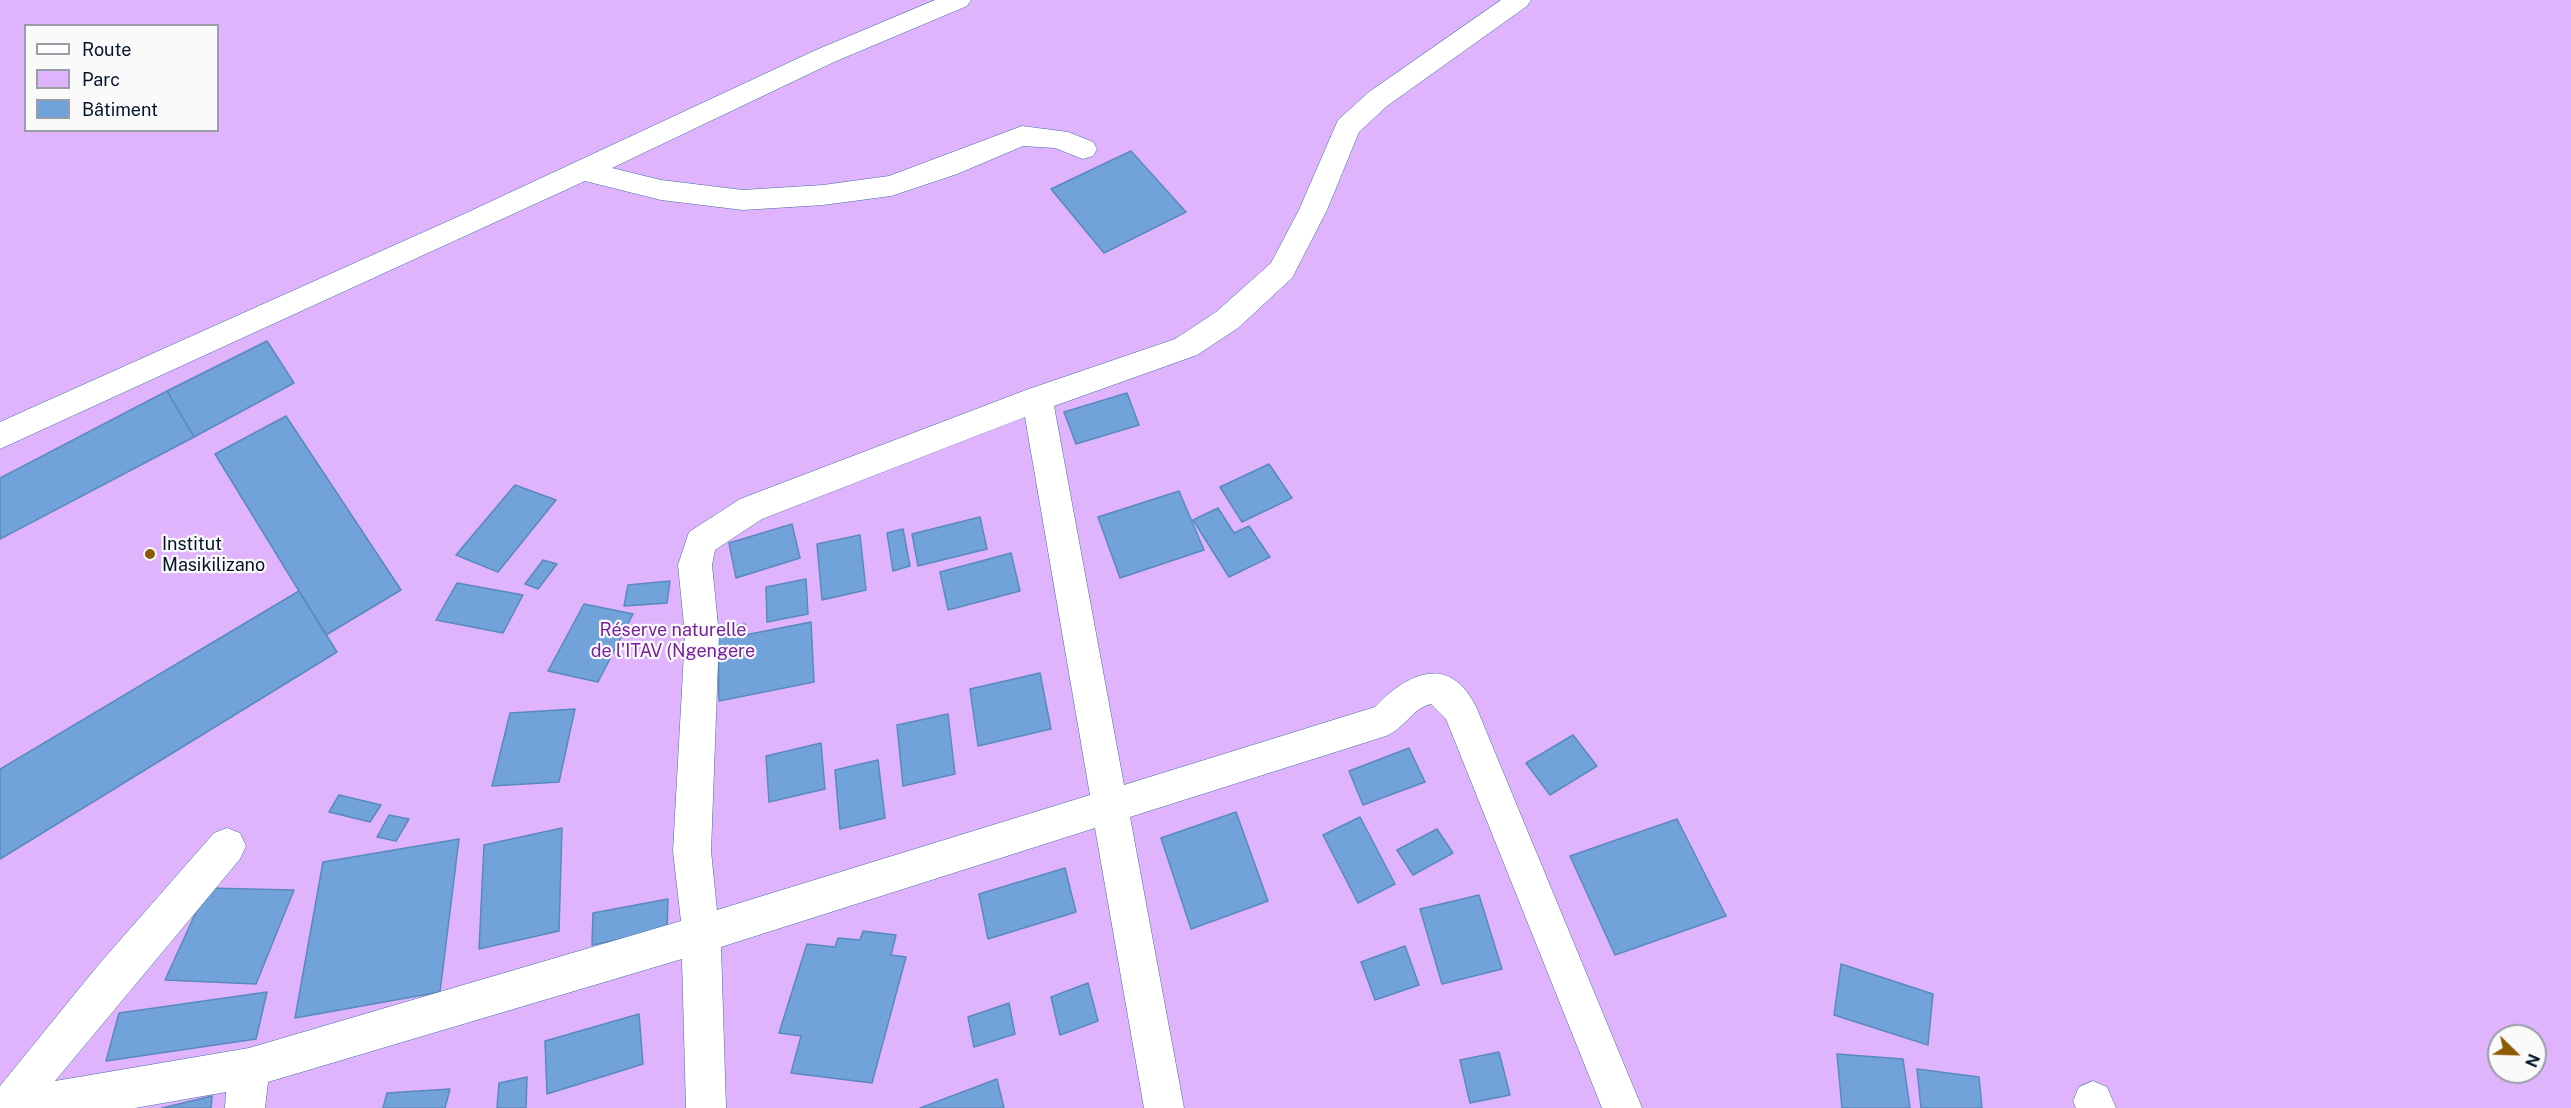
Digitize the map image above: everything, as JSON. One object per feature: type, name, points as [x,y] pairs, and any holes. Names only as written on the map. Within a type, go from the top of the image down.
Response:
[{"type":"street","points":[[0,436],[474,221],[825,56],[958,0]]},
{"type":"street","points":[[706,1108],[701,934],[692,851],[702,635],[695,565],[701,542],[751,509],[1037,399],[1186,347],[1227,320],[1282,270],[1313,210],[1348,127],[1378,99],[1518,0]]},
{"type":"street","points":[[582,170],[661,190],[743,200],[823,195],[891,186],[947,167],[990,147],[1022,136],[1058,139],[1083,149]]},
{"type":"street","points":[[1037,399],[1108,806],[1164,1108]]},
{"type":"street","points":[[19,1108],[249,1068],[701,934],[1386,720],[1409,697],[1425,687],[1440,689],[1459,709],[1622,1108]]},
{"type":"street","points":[[8,1108],[114,977],[227,846]]},
{"type":"street","points":[[245,1108],[249,1068]]},
{"type":"green space","name":"Réserve naturelle de l'ITAV (Ngengere","points":[[0,0],[2571,0],[2571,1108],[0,1108]]},
{"type":"building","points":[[1131,151],[1186,212],[1104,253],[1051,189]]},
{"type":"building","points":[[267,341],[294,383],[194,437],[167,391]]},
{"type":"building","points":[[167,391],[194,437],[0,539],[0,478]]},
{"type":"building","points":[[1127,393],[1139,425],[1076,444],[1064,412]]},
{"type":"building","points":[[286,416],[401,590],[326,635],[215,454]]},
{"type":"building","points":[[1269,464],[1292,498],[1242,522],[1220,487]]},
{"type":"building","points":[[515,485],[556,500],[498,572],[456,555]]},
{"type":"building","points":[[1179,491],[1204,550],[1120,578],[1098,517]]},
{"type":"building","points":[[1218,508],[1234,533],[1249,526],[1270,557],[1229,577],[1193,520]]},
{"type":"building","points":[[980,517],[987,549],[918,566],[912,534]]},
{"type":"building","points":[[792,524],[800,558],[736,578],[729,543]]},
{"type":"building","points":[[903,529],[910,566],[893,571],[887,533]]},
{"type":"building","points":[[860,535],[866,590],[822,600],[817,544]]},
{"type":"building","points":[[1011,553],[1020,591],[948,610],[940,572]]},
{"type":"building","points":[[543,560],[557,564],[538,589],[525,584]]},
{"type":"building","points":[[806,579],[808,614],[767,622],[766,587]]},
{"type":"building","points":[[670,581],[667,603],[624,606],[628,585]]},
{"type":"building","points":[[457,583],[523,595],[503,633],[436,620]]},
{"type":"building","points":[[299,591],[337,652],[0,859],[0,769]]},
{"type":"building","points":[[584,604],[633,614],[598,682],[548,671]]},
{"type":"building","points":[[811,622],[814,682],[719,701],[718,628],[745,624],[745,635]]},
{"type":"building","points":[[1040,673],[1051,729],[978,746],[970,689]]},
{"type":"building","points":[[575,709],[559,782],[492,786],[510,713]]},
{"type":"building","points":[[948,714],[955,774],[903,786],[897,725]]},
{"type":"building","points":[[1573,735],[1597,766],[1550,795],[1526,763]]},
{"type":"building","points":[[821,743],[825,789],[769,802],[766,756]]},
{"type":"building","points":[[1409,748],[1425,782],[1363,805],[1349,771]]},
{"type":"building","points":[[878,760],[885,818],[840,829],[835,770]]},
{"type":"building","points":[[339,795],[381,805],[370,822],[329,812]]},
{"type":"building","points":[[1236,812],[1268,901],[1191,929],[1161,838]]},
{"type":"building","points":[[389,815],[409,819],[396,841],[377,837]]},
{"type":"building","points":[[1360,817],[1395,884],[1358,903],[1323,835]]},
{"type":"building","points":[[1677,819],[1726,916],[1615,955],[1570,856]]},
{"type":"building","points":[[562,828],[559,931],[479,949],[484,845]]},
{"type":"building","points":[[1437,829],[1453,853],[1413,875],[1397,850]]},
{"type":"building","points":[[459,839],[440,992],[295,1018],[323,862]]},
{"type":"building","points":[[1065,868],[1076,912],[988,939],[979,894]]},
{"type":"building","points":[[207,888],[294,890],[256,984],[165,980]]},
{"type":"building","points":[[1479,895],[1502,969],[1442,984],[1420,909]]},
{"type":"building","points":[[668,899],[667,930],[592,945],[593,913]]},
{"type":"building","points":[[863,931],[896,935],[891,955],[906,957],[872,1083],[791,1073],[801,1036],[779,1033],[807,944],[835,947],[838,938],[860,940]]},
{"type":"building","points":[[1405,946],[1419,985],[1375,1000],[1361,962]]},
{"type":"building","points":[[1841,964],[1933,994],[1928,1045],[1834,1015]]},
{"type":"building","points":[[1088,983],[1098,1021],[1060,1035],[1051,997]]},
{"type":"building","points":[[267,992],[256,1039],[106,1061],[119,1013]]},
{"type":"building","points":[[1009,1003],[1015,1034],[974,1047],[968,1017]]},
{"type":"building","points":[[639,1014],[643,1064],[547,1094],[545,1041]]},
{"type":"building","points":[[1499,1052],[1510,1095],[1470,1103],[1460,1060]]},
{"type":"building","points":[[1837,1054],[1903,1059],[1910,1108],[1842,1108]]},
{"type":"building","points":[[1917,1069],[1979,1077],[1982,1108],[1921,1108]]},
{"type":"building","points":[[527,1077],[526,1108],[497,1108],[499,1083]]},
{"type":"building","points":[[997,1079],[1004,1108],[920,1108]]},
{"type":"building","points":[[450,1089],[445,1108],[383,1108],[387,1093]]},
{"type":"building","points":[[212,1096],[211,1108],[162,1108]]},
{"type":"place","name":"Institut Masikilizano","points":[[150,554]]}]
